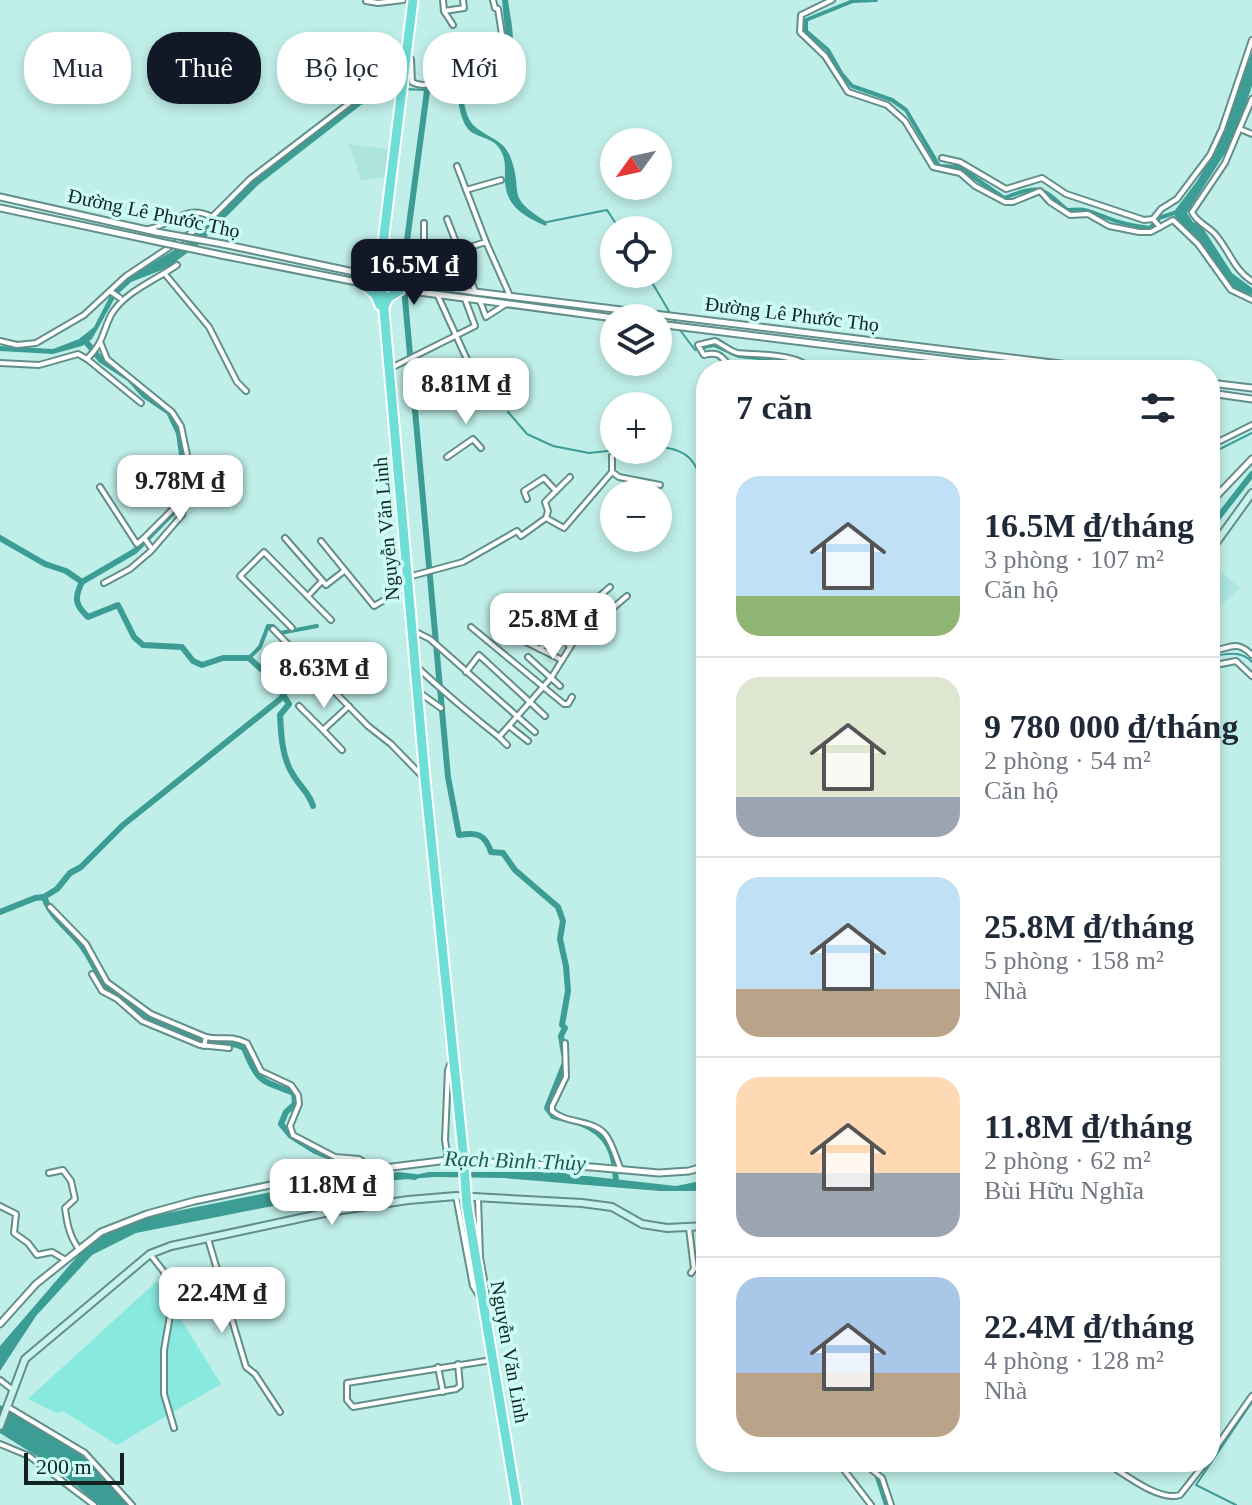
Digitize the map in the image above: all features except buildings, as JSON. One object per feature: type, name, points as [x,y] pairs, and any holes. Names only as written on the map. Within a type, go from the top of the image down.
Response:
[{"type":"highway","name":"Nguyễn Văn Linh","points":[[407,51],[413,0]]},
{"type":"highway","name":"Nguyễn Văn Linh","points":[[400,104],[383,272],[384,311],[467,1206],[517,1505]]},
{"type":"highway","points":[[373,269],[383,272],[399,285],[388,298],[384,311],[362,278],[373,269]]},
{"type":"main road","points":[[1220,537],[1252,493]]},
{"type":"main road","points":[[0,1426],[25,1359],[150,1254],[171,1246],[329,1212],[456,1196],[544,1199],[612,1207],[642,1224],[667,1228],[696,1227]]},
{"type":"street","points":[[366,1],[403,0]]},
{"type":"street","points":[[443,0],[444,11],[453,25]]},
{"type":"street","points":[[444,11],[464,8],[463,0]]},
{"type":"street","points":[[493,0],[501,32]]},
{"type":"street","points":[[832,0],[801,15],[800,32],[825,56],[848,92],[887,105],[905,121],[930,165],[961,173],[975,186],[1002,201],[1013,202],[1040,191],[1050,202],[1072,216],[1088,214],[1109,226],[1151,232],[1171,219],[1198,244],[1233,292],[1252,300]]},
{"type":"street","points":[[942,158],[960,162],[1006,189],[1042,178],[1066,194],[1144,220],[1154,219],[1163,207],[1177,199],[1210,155],[1252,40]]},
{"type":"street","points":[[407,60],[411,59],[411,80],[415,85],[423,85]]},
{"type":"street","points":[[1252,99],[1225,163],[1192,213],[1214,233],[1237,269],[1252,281]]},
{"type":"street","points":[[0,341],[17,345],[40,342],[84,315],[126,276],[212,217],[250,179],[270,167],[349,104]]},
{"type":"street","points":[[1240,129],[1252,134]]},
{"type":"street","points":[[457,166],[510,296]]},
{"type":"street","points":[[466,190],[501,180]]},
{"type":"street","name":"Đường Lê Phước Thọ","points":[[0,197],[223,244],[362,278],[383,272]]},
{"type":"street","name":"Đường Lê Phước Thọ","points":[[0,208],[221,255],[362,278],[383,272]]},
{"type":"street","points":[[145,229],[159,227],[190,211],[203,212],[212,217]]},
{"type":"street","points":[[447,219],[475,292]]},
{"type":"street","points":[[1154,219],[1160,226]]},
{"type":"street","points":[[104,231],[106,220]]},
{"type":"street","points":[[424,223],[426,261],[435,286]]},
{"type":"street","points":[[383,272],[486,242]]},
{"type":"street","points":[[446,255],[461,290]]},
{"type":"street","points":[[88,358],[100,345],[111,315],[123,301],[177,265]]},
{"type":"street","name":"Đường Lê Phước Thọ","points":[[383,272],[399,285],[438,296],[600,316]]},
{"type":"street","points":[[165,274],[209,327],[237,382],[246,391]]},
{"type":"street","name":"Đường Lê Phước Thọ","points":[[399,285],[435,286],[1028,360]]},
{"type":"street","points":[[111,291],[120,298]]},
{"type":"street","points":[[438,296],[475,377]]},
{"type":"street","points":[[465,299],[475,326]]},
{"type":"street","points":[[526,307],[528,299]]},
{"type":"street","points":[[480,301],[486,317]]},
{"type":"street","points":[[389,369],[456,337],[506,304]]},
{"type":"street","points":[[726,331],[727,322]]},
{"type":"street","name":"Đường Lê Phước Thọ","points":[[672,326],[948,360]]},
{"type":"street","points":[[724,360],[719,354],[703,353],[698,345],[715,341],[738,353],[766,353],[793,360]]},
{"type":"street","points":[[100,345],[107,359],[168,407],[182,429],[191,474],[185,511],[152,548],[122,575],[104,583]]},
{"type":"street","points":[[0,363],[39,365],[78,354],[88,358],[141,403]]},
{"type":"street","points":[[1220,384],[1252,388]]},
{"type":"street","points":[[1220,394],[1252,399]]},
{"type":"street","points":[[1220,441],[1252,425]]},
{"type":"street","points":[[447,457],[473,439],[481,448]]},
{"type":"street","points":[[1220,493],[1252,459]]},
{"type":"street","points":[[546,518],[564,528],[567,526],[612,472],[612,464]]},
{"type":"street","points":[[612,472],[634,480]]},
{"type":"street","points":[[321,541],[374,606],[409,581],[463,562],[517,531],[521,536],[546,518],[548,511],[545,502],[570,477]]},
{"type":"street","points":[[527,499],[524,491],[545,478],[556,491]]},
{"type":"street","points":[[100,487],[136,546],[172,510],[178,486]]},
{"type":"street","points":[[285,538],[326,585],[344,571]]},
{"type":"street","points":[[145,539],[152,548]]},
{"type":"street","points":[[292,628],[240,576],[264,552],[331,620]]},
{"type":"street","points":[[308,596],[322,581]]},
{"type":"street","points":[[540,649],[610,587]]},
{"type":"street","points":[[499,737],[551,678],[576,639],[627,596]]},
{"type":"street","points":[[554,626],[570,647]]},
{"type":"street","points":[[471,627],[564,704],[567,705],[572,697]]},
{"type":"street","points":[[273,629],[425,779]]},
{"type":"street","points":[[414,631],[430,639],[535,732]]},
{"type":"street","points":[[508,633],[562,660]]},
{"type":"street","points":[[1220,649],[1242,646],[1252,655]]},
{"type":"street","points":[[466,672],[479,655],[545,716]]},
{"type":"street","points":[[528,657],[560,686]]},
{"type":"street","points":[[1220,664],[1236,661],[1252,676]]},
{"type":"street","points":[[416,666],[507,745]]},
{"type":"street","points":[[418,691],[441,708]]},
{"type":"street","points":[[299,706],[342,750]]},
{"type":"street","points":[[323,730],[349,706]]},
{"type":"street","points":[[509,726],[528,741]]},
{"type":"street","points":[[50,907],[86,944],[107,982],[151,1014],[205,1042],[227,1036],[247,1043],[261,1071],[294,1088],[300,1101],[290,1126],[296,1137],[335,1157],[359,1159],[369,1169]]},
{"type":"street","points":[[92,974],[102,991],[117,999],[142,1021],[229,1048]]},
{"type":"street","points":[[565,1043],[566,1077],[552,1111],[559,1117],[602,1131],[621,1170]]},
{"type":"street","points":[[448,1160],[445,1140],[448,1070],[454,1059]]},
{"type":"street","points":[[0,1324],[36,1284],[101,1232],[182,1204],[304,1178],[448,1160],[674,1173],[696,1168]]},
{"type":"street","points":[[49,1173],[63,1170],[71,1181],[75,1199],[65,1208],[71,1238],[78,1248]]},
{"type":"street","points":[[456,1196],[473,1286],[481,1299],[486,1291],[480,1258],[478,1197]]},
{"type":"street","points":[[0,1206],[16,1214],[14,1233],[27,1242],[37,1255],[53,1252],[64,1259]]},
{"type":"street","points":[[689,1228],[694,1269],[691,1273]]},
{"type":"street","points":[[207,1237],[245,1365],[255,1374],[280,1412]]},
{"type":"street","points":[[150,1254],[164,1272],[172,1304],[164,1350],[164,1394],[174,1428]]},
{"type":"street","points":[[458,1364],[460,1386],[443,1392],[353,1407],[347,1400],[347,1383],[438,1367],[458,1364],[493,1360]]},
{"type":"street","points":[[438,1367],[443,1392]]},
{"type":"street","points":[[0,1380],[13,1390]]},
{"type":"street","points":[[1220,1442],[1252,1396]]},
{"type":"street","points":[[8,1408],[85,1453],[132,1505]]},
{"type":"street","points":[[0,1444],[29,1456],[94,1505]]},
{"type":"street","points":[[846,1472],[871,1505]]},
{"type":"street","points":[[874,1472],[882,1478],[891,1505]]},
{"type":"street","points":[[1122,1472],[1155,1492],[1174,1497],[1180,1495],[1198,1472]]},
{"type":"shaded area","points":[[502,0],[508,0],[511,17],[512,32],[505,32]]},
{"type":"shaded area","points":[[1252,52],[1252,86],[1234,139],[1187,213],[1193,222],[1201,225],[1232,273],[1252,288],[1252,295],[1235,291],[1197,239],[1185,231],[1173,213],[1220,142]]},
{"type":"shaded area","points":[[354,104],[364,104],[258,185],[198,245],[167,268],[131,282],[116,296],[92,339],[82,346],[53,354],[0,351],[0,346],[53,349],[79,339],[94,327],[113,290],[184,244],[254,179]]},
{"type":"shaded area","points":[[459,104],[465,104],[473,125],[506,149],[520,199],[547,222],[546,226],[526,216],[511,202],[506,189],[501,151],[495,143],[470,131]]},
{"type":"shaded area","points":[[349,144],[392,150],[387,177],[361,180]]},
{"type":"shaded area","points":[[1220,572],[1240,588],[1220,606]]},
{"type":"shaded area","name":"Rạch Bình Thủy","points":[[429,1172],[563,1172],[572,1176],[676,1186],[696,1182],[696,1191],[660,1191],[503,1178],[434,1177],[384,1181],[136,1233],[92,1255],[36,1316],[0,1371],[0,1346],[93,1238],[152,1216],[286,1189]]},
{"type":"shaded area","points":[[157,1281],[221,1384],[117,1445],[63,1411],[57,1413],[28,1399]]},
{"type":"shaded area","points":[[0,1405],[82,1455],[129,1505],[99,1505],[54,1467],[0,1433]]},
{"type":"waterway","points":[[876,0],[853,1],[806,20],[806,31],[828,50],[852,86],[892,100],[906,110],[939,166],[959,167],[1004,198],[1038,190],[1051,196],[1067,210],[1087,210],[1133,225],[1150,228],[1159,218],[1177,212]]},
{"type":"waterway","points":[[425,104],[404,263],[405,299],[448,777],[459,835],[475,834],[483,838],[491,852],[503,853],[515,870],[558,907],[563,921],[560,939],[568,991],[562,1025],[565,1028],[561,1036],[564,1054]]},
{"type":"waterway","points":[[547,222],[607,210],[611,216]]},
{"type":"waterway","points":[[655,288],[695,350],[714,346],[739,357],[769,360]]},
{"type":"waterway","points":[[0,538],[82,582],[135,551],[180,505],[184,469],[179,433],[169,412],[144,395],[130,379],[101,360],[87,343]]},
{"type":"waterway","points":[[508,412],[527,434],[553,446],[589,453],[600,452]]},
{"type":"waterway","points":[[1220,449],[1252,433]]},
{"type":"waterway","points":[[672,450],[687,456],[696,467]]},
{"type":"waterway","name":"Rạch Bình Thủy","points":[[1220,515],[1252,474]]},
{"type":"waterway","points":[[44,897],[57,889],[70,873],[81,867],[123,825],[284,696],[271,678],[249,658],[223,658],[202,665],[193,661],[182,647],[143,645],[134,637],[118,605],[88,617],[77,601],[82,582]]},
{"type":"waterway","points":[[249,658],[260,647],[268,626],[273,626],[280,633],[317,626]]},
{"type":"waterway","points":[[1220,655],[1243,655],[1252,662]]},
{"type":"waterway","points":[[284,696],[289,704],[280,715],[284,753],[292,773],[313,806]]},
{"type":"waterway","points":[[0,912],[44,897],[55,917],[85,950],[106,986],[120,999],[151,1020],[185,1035],[244,1048],[262,1079],[294,1093],[295,1104],[286,1112],[281,1124],[291,1136],[315,1151],[340,1161],[360,1160],[368,1169],[370,1181]]},
{"type":"waterway","points":[[561,1118],[553,1116],[547,1108],[564,1065]]},
{"type":"waterway","points":[[580,1123],[604,1139],[612,1153],[616,1182]]},
{"type":"waterway","name":"Rạch Bình Thủy","points":[[375,1180],[398,1175],[415,1177]]},
{"type":"waterway","points":[[1220,1449],[1252,1402]]},
{"type":"waterway","points":[[1205,1472],[1196,1485],[1236,1505]]},
{"type":"waterway","points":[[876,1474],[886,1505]]}]
